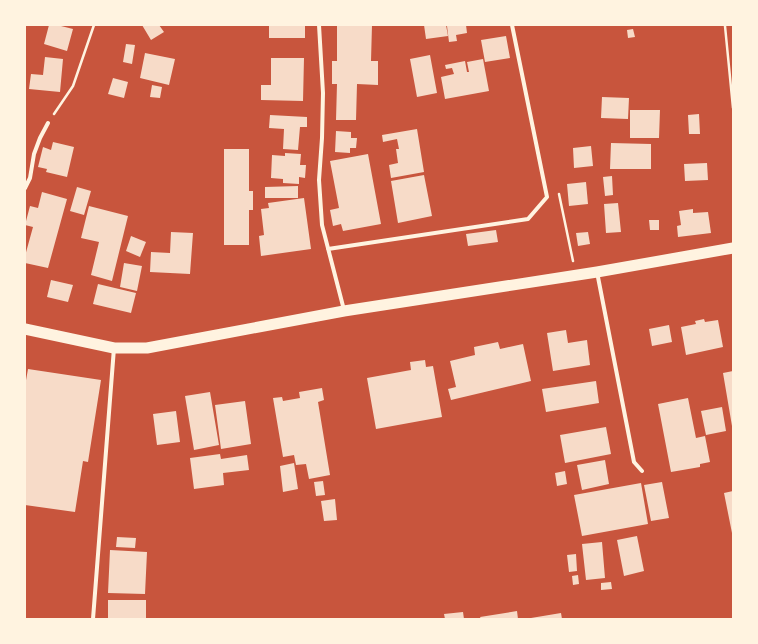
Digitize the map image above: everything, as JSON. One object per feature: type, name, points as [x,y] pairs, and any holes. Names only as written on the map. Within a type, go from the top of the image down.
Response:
[{"type":"highway","points":[[25,329],[114,348],[147,348],[344,311],[597,272],[733,248]]},
{"type":"street","points":[[319,25],[323,93],[319,180],[322,225],[344,311]]},
{"type":"street","points":[[328,249],[528,219],[547,197],[512,25]]},
{"type":"street","points":[[25,188],[30,178],[34,154],[48,123]]},
{"type":"street","points":[[597,272],[634,462],[642,471]]},
{"type":"street","points":[[93,619],[114,348]]},
{"type":"path","points":[[48,123],[73,86],[94,25]]},
{"type":"path","points":[[725,26],[733,108]]},
{"type":"building","points":[[49,25],[57,25],[73,29],[67,51],[44,44]]},
{"type":"building","points":[[142,25],[159,25],[164,32],[151,40]]},
{"type":"building","points":[[269,25],[305,25],[305,38],[269,38]]},
{"type":"building","points":[[337,25],[372,25],[371,61],[378,61],[378,85],[357,84],[356,120],[336,120],[337,84],[332,84],[332,61],[337,61]]},
{"type":"building","points":[[424,25],[446,25],[448,36],[426,39]]},
{"type":"building","points":[[466,25],[467,33],[456,35],[457,41],[449,42],[447,26]]},
{"type":"building","points":[[633,29],[635,37],[628,38],[627,30]]},
{"type":"building","points":[[506,36],[510,58],[485,62],[481,40]]},
{"type":"building","points":[[126,44],[135,45],[132,64],[123,62]]},
{"type":"building","points":[[145,53],[175,59],[169,85],[140,78]]},
{"type":"building","points":[[430,55],[437,93],[417,97],[410,59]]},
{"type":"building","points":[[45,57],[63,59],[60,92],[29,89],[31,74],[43,75]]},
{"type":"building","points":[[271,58],[304,58],[303,101],[261,100],[261,85],[271,85]]},
{"type":"building","points":[[483,59],[489,91],[445,99],[441,77],[454,74],[452,68],[446,69],[445,65],[465,61],[467,72],[469,72],[467,62]]},
{"type":"building","points":[[113,78],[128,82],[124,98],[108,94]]},
{"type":"building","points":[[152,85],[162,87],[160,98],[150,97]]},
{"type":"building","points":[[602,97],[629,98],[628,119],[601,118]]},
{"type":"building","points":[[630,110],[660,110],[659,138],[630,138]]},
{"type":"building","points":[[699,114],[700,134],[689,134],[688,115]]},
{"type":"building","points":[[270,115],[307,117],[307,127],[300,127],[298,150],[283,149],[284,129],[269,128]]},
{"type":"building","points":[[417,129],[424,172],[391,178],[389,165],[398,163],[396,149],[399,149],[397,139],[383,142],[382,135]]},
{"type":"building","points":[[336,131],[351,132],[351,138],[357,138],[356,148],[350,148],[350,153],[335,152]]},
{"type":"building","points":[[53,142],[74,147],[67,177],[46,172],[47,169],[38,167],[43,147],[51,150]]},
{"type":"building","points":[[611,143],[651,144],[651,169],[610,169]]},
{"type":"building","points":[[591,146],[593,166],[574,168],[573,148]]},
{"type":"building","points":[[224,149],[249,149],[249,191],[253,191],[253,210],[249,210],[249,245],[224,245]]},
{"type":"building","points":[[285,153],[301,154],[300,165],[306,165],[305,178],[299,177],[299,184],[283,183],[283,179],[271,178],[272,155],[285,156]]},
{"type":"building","points":[[368,154],[381,224],[343,231],[341,224],[333,226],[330,210],[339,208],[330,161]]},
{"type":"building","points":[[707,163],[708,180],[685,181],[684,164]]},
{"type":"building","points":[[424,175],[432,216],[398,223],[391,181]]},
{"type":"building","points":[[612,176],[613,195],[605,196],[603,177]]},
{"type":"building","points":[[586,182],[588,204],[569,206],[567,184]]},
{"type":"building","points":[[298,186],[298,198],[265,198],[265,187]]},
{"type":"building","points":[[77,187],[91,191],[84,215],[70,211]]},
{"type":"building","points":[[42,192],[67,199],[48,268],[25,263],[25,256],[33,227],[25,225],[30,206],[38,208]]},
{"type":"building","points":[[304,198],[311,249],[261,256],[259,236],[264,235],[261,209],[269,208],[268,203]]},
{"type":"building","points":[[618,203],[621,232],[606,233],[604,204]]},
{"type":"building","points":[[89,206],[128,216],[112,281],[91,275],[99,242],[81,238]]},
{"type":"building","points":[[693,209],[693,213],[708,212],[711,233],[678,237],[677,226],[681,225],[679,211]]},
{"type":"building","points":[[649,220],[659,220],[659,230],[650,230]]},
{"type":"building","points":[[496,230],[498,242],[468,246],[466,234]]},
{"type":"building","points":[[171,232],[193,233],[190,274],[150,272],[151,252],[170,253]]},
{"type":"building","points":[[588,232],[590,244],[578,246],[576,233]]},
{"type":"building","points":[[131,236],[146,242],[140,257],[126,251]]},
{"type":"building","points":[[124,263],[142,266],[137,291],[120,287]]},
{"type":"building","points":[[51,280],[73,285],[68,302],[47,297]]},
{"type":"building","points":[[98,284],[136,293],[131,313],[93,304]]},
{"type":"building","points":[[704,319],[705,322],[718,320],[723,347],[686,355],[681,327],[696,324],[695,321]]},
{"type":"building","points":[[669,325],[672,342],[652,346],[649,329]]},
{"type":"building","points":[[566,330],[568,343],[587,340],[590,365],[553,371],[547,333]]},
{"type":"building","points":[[498,342],[500,349],[523,344],[531,381],[451,400],[448,389],[456,387],[450,361],[475,355],[474,347]]},
{"type":"building","points":[[425,360],[426,367],[433,366],[442,417],[376,429],[367,378],[411,370],[410,362]]},
{"type":"building","points":[[28,369],[101,380],[88,462],[83,461],[75,512],[25,505],[25,386]]},
{"type":"building","points":[[733,371],[733,426],[732,426],[723,373]]},
{"type":"building","points":[[596,381],[599,403],[546,412],[542,389]]},
{"type":"building","points":[[322,388],[324,400],[318,402],[330,475],[309,479],[306,464],[296,465],[294,455],[283,457],[273,398],[282,397],[283,401],[300,398],[299,392]]},
{"type":"building","points":[[210,392],[219,445],[194,450],[185,396]]},
{"type":"building","points":[[688,398],[696,438],[705,436],[710,462],[700,464],[700,467],[671,472],[658,404]]},
{"type":"building","points":[[245,401],[251,444],[221,449],[215,405]]},
{"type":"building","points":[[722,407],[726,431],[706,435],[701,411]]},
{"type":"building","points":[[176,411],[180,442],[157,445],[153,414]]},
{"type":"building","points":[[606,427],[611,454],[565,463],[560,435]]},
{"type":"building","points":[[220,454],[221,459],[247,455],[249,470],[223,473],[224,485],[194,489],[190,458]]},
{"type":"building","points":[[605,460],[609,484],[582,490],[577,465]]},
{"type":"building","points":[[294,463],[298,489],[283,492],[280,466]]},
{"type":"building","points":[[565,471],[567,484],[557,486],[555,473]]},
{"type":"building","points":[[323,481],[325,495],[316,496],[314,482]]},
{"type":"building","points":[[662,482],[669,518],[651,521],[644,485]]},
{"type":"building","points":[[641,483],[648,524],[582,536],[574,495]]},
{"type":"building","points":[[733,491],[733,533],[732,533],[724,493]]},
{"type":"building","points":[[335,499],[337,520],[324,521],[321,501]]},
{"type":"building","points":[[637,536],[644,571],[624,576],[617,540]]},
{"type":"building","points":[[117,537],[136,538],[135,548],[116,547]]},
{"type":"building","points":[[602,542],[605,578],[586,580],[582,544]]},
{"type":"building","points":[[110,550],[147,552],[145,594],[108,593]]},
{"type":"building","points":[[576,554],[577,571],[569,572],[567,555]]},
{"type":"building","points":[[578,575],[579,584],[573,585],[572,576]]},
{"type":"building","points":[[611,582],[612,589],[601,590],[601,583]]},
{"type":"building","points":[[108,600],[146,600],[146,619],[108,619]]},
{"type":"building","points":[[517,611],[518,619],[481,619],[480,617]]},
{"type":"building","points":[[463,612],[464,619],[445,619],[444,614]]},
{"type":"building","points":[[561,613],[562,619],[531,619],[531,618]]}]
